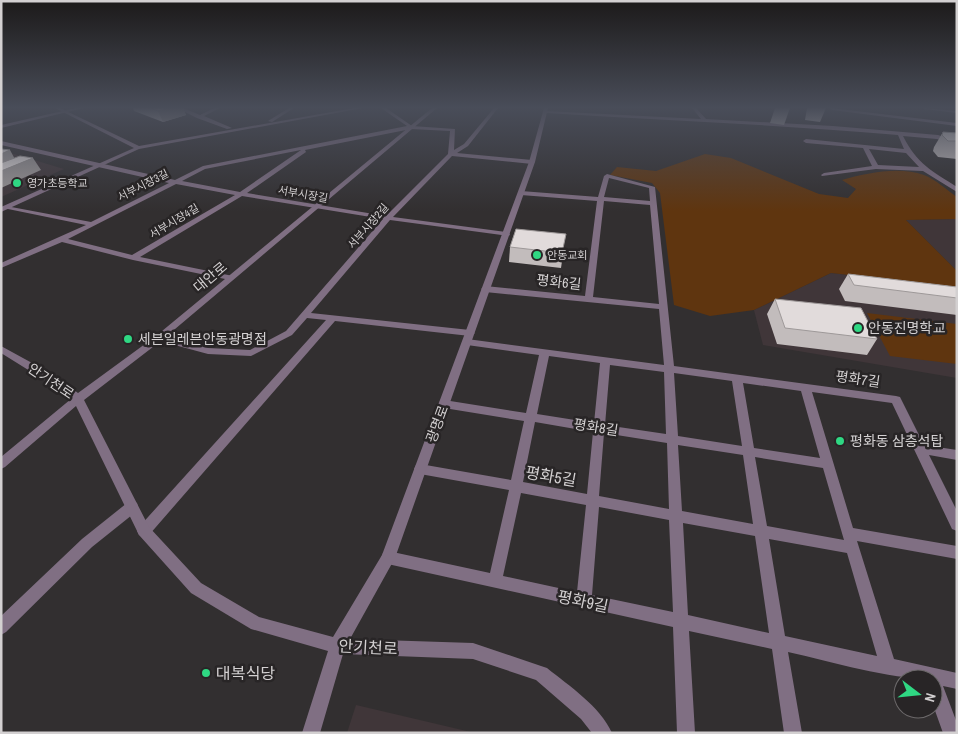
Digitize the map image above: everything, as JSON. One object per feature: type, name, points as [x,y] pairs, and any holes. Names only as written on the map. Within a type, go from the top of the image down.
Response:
[{"type":"street","points":[[126,142],[135,147]]},
{"type":"street","points":[[3,207],[88,165],[135,147],[158,142]]},
{"type":"street","points":[[3,207],[97,167],[135,147],[162,142]]},
{"type":"street","name":"서부시장3길","points":[[1,266],[61,240],[204,168],[340,142]]},
{"type":"street","name":"대안로","points":[[1,464],[78,399],[159,338],[393,142]]},
{"type":"street","points":[[452,142],[451,154],[532,162]]},
{"type":"street","name":"서부시장2길","points":[[159,338],[208,351],[250,353],[289,333],[387,219],[451,154],[468,142]]},
{"type":"street","name":"광명로","points":[[310,733],[337,646],[388,558],[532,162],[537,142]]},
{"type":"street","points":[[821,142],[908,151]]},
{"type":"street","points":[[904,142],[908,151],[924,169],[957,190]]},
{"type":"street","name":"서부시장길","points":[[1,143],[88,165],[175,182],[387,219],[506,234]]},
{"type":"street","points":[[865,146],[876,167]]},
{"type":"street","name":"서부시장4길","points":[[133,258],[243,193],[308,149]]},
{"type":"street","points":[[824,175],[876,167],[924,169]]},
{"type":"street","points":[[601,198],[607,176],[652,187],[669,369],[686,733]]},
{"type":"street","points":[[521,192],[652,203]]},
{"type":"street","name":"평화6길","points":[[485,289],[589,299],[601,198]]},
{"type":"street","points":[[3,207],[92,224]]},
{"type":"street","points":[[61,240],[133,258],[230,278]]},
{"type":"street","points":[[589,299],[664,307]]},
{"type":"street","points":[[305,315],[468,337]]},
{"type":"street","points":[[144,531],[332,319]]},
{"type":"street","name":"평화7길","points":[[468,337],[545,352],[896,400],[957,526]]},
{"type":"street","name":"안기천로","points":[[1,348],[50,378],[78,399],[144,531],[196,588],[256,624],[337,646],[473,651],[541,674],[587,713],[603,733]]},
{"type":"street","points":[[495,581],[545,352]]},
{"type":"street","points":[[584,601],[605,360]]},
{"type":"street","points":[[737,378],[793,733]]},
{"type":"street","points":[[805,387],[888,666]]},
{"type":"street","name":"평화8길","points":[[444,404],[828,464]]},
{"type":"street","points":[[920,449],[957,455]]},
{"type":"street","name":"평화5길","points":[[420,468],[853,548]]},
{"type":"street","points":[[1,627],[87,543],[132,507]]},
{"type":"street","points":[[848,533],[957,553]]},
{"type":"street","name":"평화9길","points":[[388,558],[898,669]]},
{"type":"street","name":"평화9길","points":[[943,680],[957,682]]},
{"type":"street","points":[[943,709],[952,733]]},
{"type":"shaded area","name":"영가초등학교","points":[[1,150],[64,169],[1,197]]},
{"type":"shaded area","points":[[705,154],[731,158],[819,194],[848,198],[856,189],[842,180],[851,177],[872,173],[904,171],[928,177],[957,197],[957,219],[906,220],[957,271],[957,287],[831,273],[754,310],[710,316],[674,305],[660,193],[652,183],[610,175],[617,167],[656,171]]},
{"type":"shaded area","points":[[957,219],[957,271],[906,220]]},
{"type":"shaded area","name":"안동진명학교","points":[[831,273],[957,287],[957,378],[763,345],[754,310]]},
{"type":"shaded area","points":[[867,313],[957,324],[957,364],[890,356]]},
{"type":"shaded area","points":[[356,705],[475,733],[347,733]]},
{"type":"building","points":[[1,149],[10,150],[1,154]]},
{"type":"building","points":[[20,156],[33,158],[1,171],[1,163]]},
{"type":"building","points":[[516,229],[566,234],[562,253],[510,247]]},
{"type":"building","points":[[848,274],[957,287],[957,298],[854,285]]},
{"type":"building","points":[[775,299],[861,308],[877,339],[785,328]]},
{"type":"place","name":"영가초등학교","points":[[17,183]]},
{"type":"place","name":"안동교회","points":[[537,255]]},
{"type":"place","name":"안동진명학교","points":[[858,328]]},
{"type":"place","name":"세븐일레븐안동광명점","points":[[128,339]]},
{"type":"place","name":"평화동 삼층석탑","points":[[840,441]]},
{"type":"place","name":"대복식당","points":[[206,673]]}]
